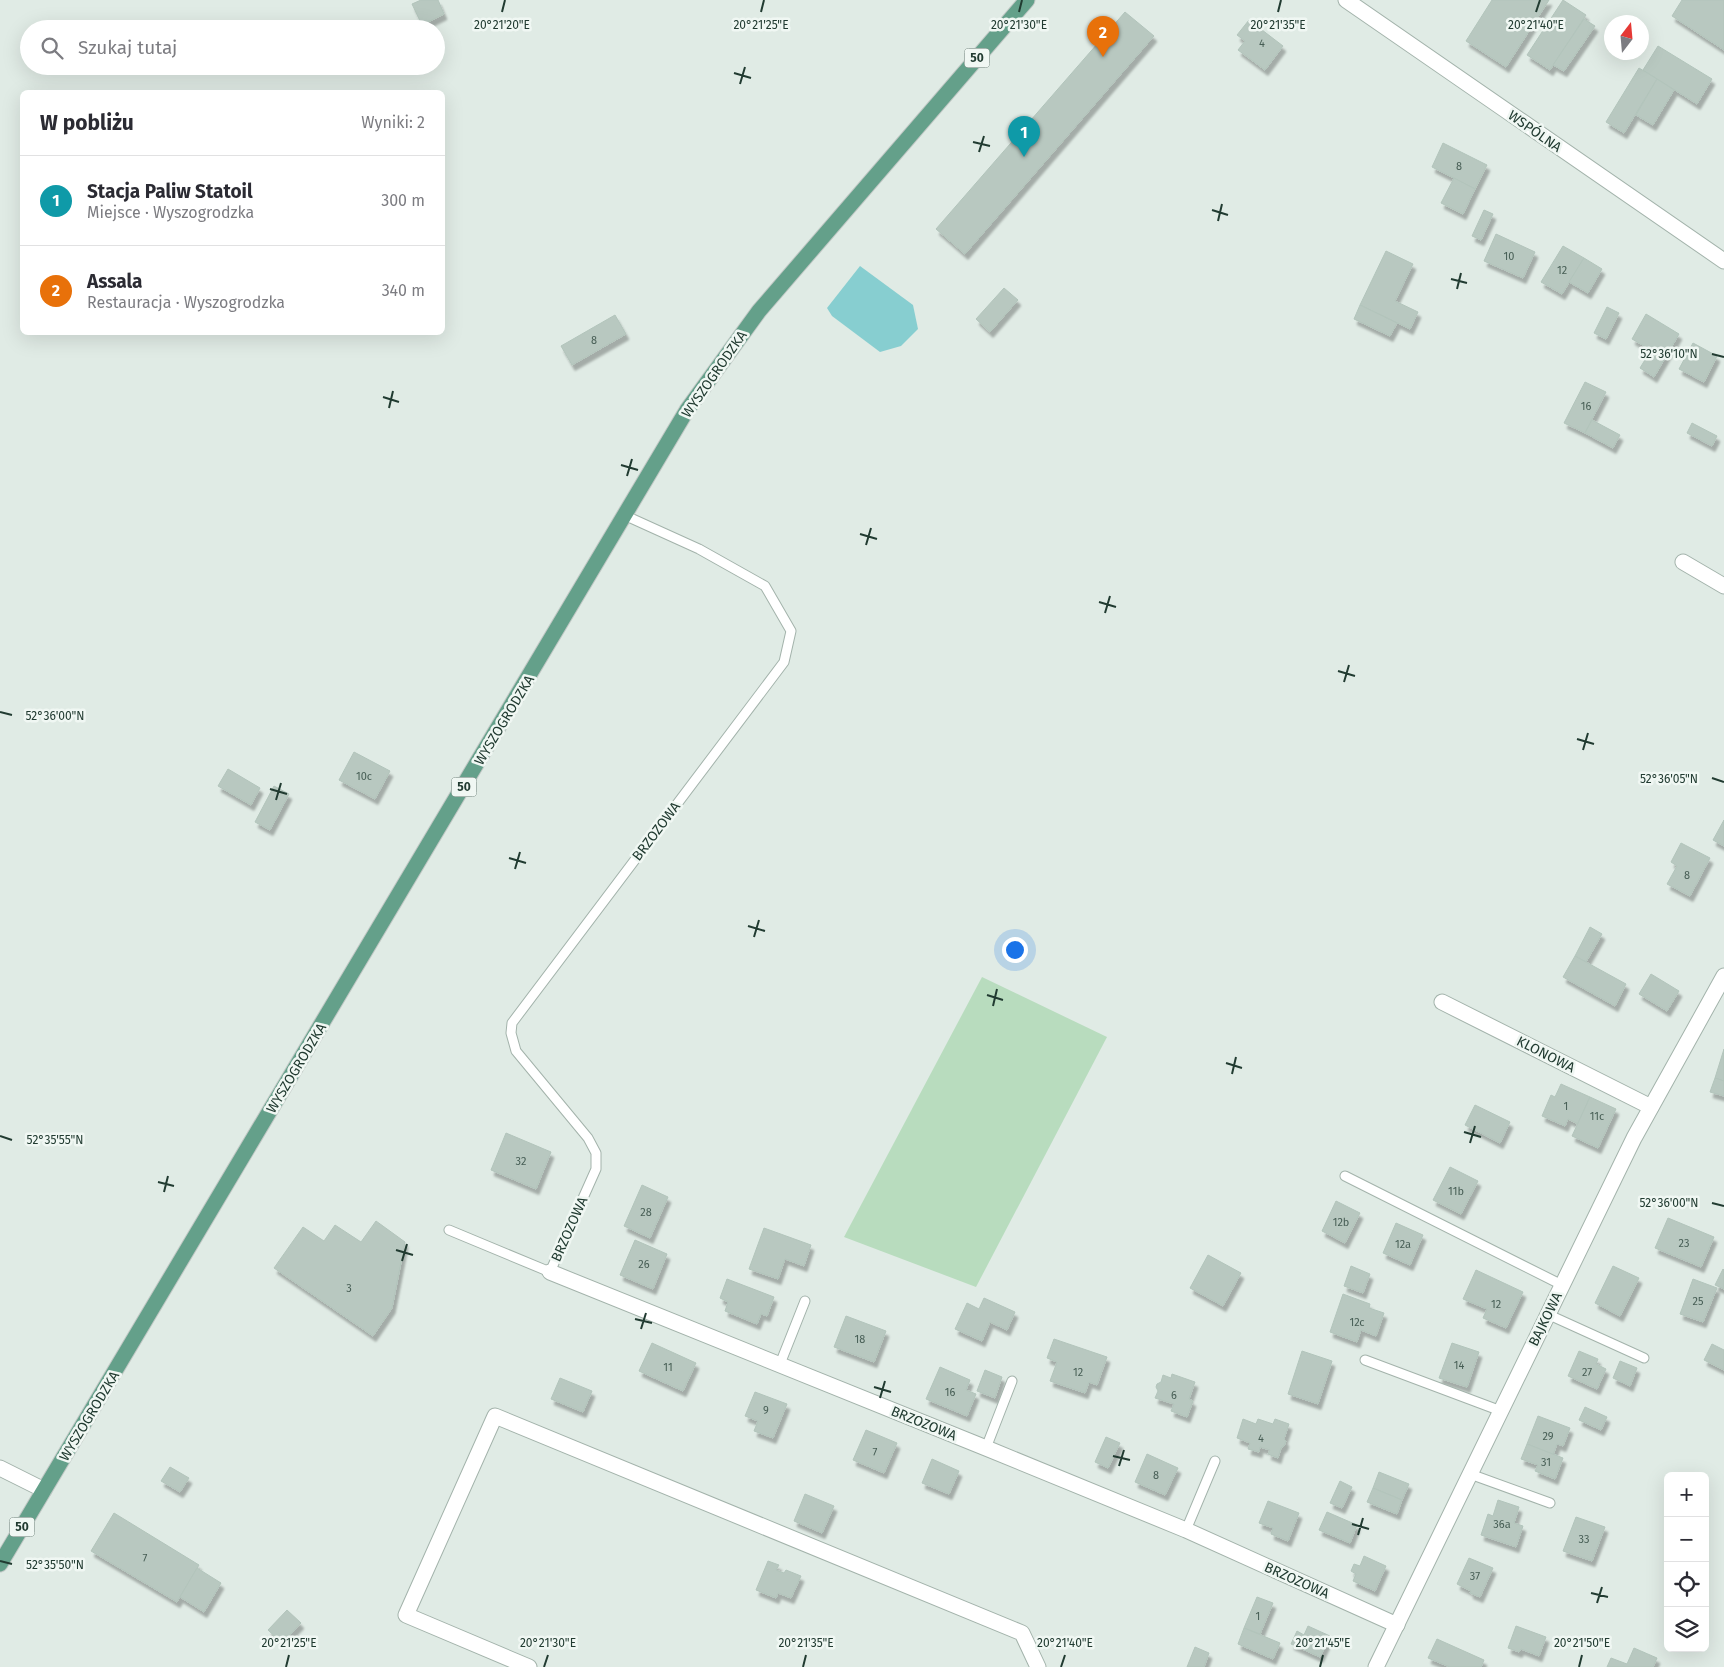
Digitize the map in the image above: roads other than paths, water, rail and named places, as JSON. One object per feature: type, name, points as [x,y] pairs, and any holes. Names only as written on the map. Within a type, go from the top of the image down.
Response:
[{"type":"main road","name":"WYSZOGRODZKA","points":[[0,1564],[687,410],[759,310],[1027,0]]},
{"type":"street","name":"WSPÓLNA","points":[[1346,0],[1724,261]]},
{"type":"street","points":[[1683,562],[1724,586]]},
{"type":"street","name":"BAJKOWA","points":[[1376,1667],[1634,1138],[1724,976]]},
{"type":"street","name":"KLONOWA","points":[[1442,1002],[1651,1107]]},
{"type":"street","name":"BRZOZOWA","points":[[550,1272],[1186,1530],[1397,1625]]},
{"type":"street","points":[[529,1667],[406,1615],[494,1416],[1022,1633],[1038,1667]]},
{"type":"street","points":[[0,1468],[44,1490]]},
{"type":"lane","name":"BRZOZOWA","points":[[550,1272],[596,1169],[596,1154],[588,1138],[516,1051],[511,1032],[512,1023],[784,662],[791,631],[766,586],[699,549],[624,515]]},
{"type":"lane","points":[[1345,1176],[1562,1285]]},
{"type":"lane","points":[[449,1230],[550,1272]]},
{"type":"lane","points":[[780,1364],[805,1301]]},
{"type":"lane","points":[[1547,1314],[1644,1358]]},
{"type":"lane","points":[[1365,1360],[1501,1411]]},
{"type":"lane","points":[[986,1448],[1012,1381]]},
{"type":"lane","points":[[1186,1530],[1215,1460]]},
{"type":"lane","points":[[1470,1474],[1550,1503]]},
{"type":"water","points":[[860,266],[913,305],[918,329],[901,346],[880,352],[832,316],[827,308]]},
{"type":"place","name":"Assala","points":[[1103,57]]},
{"type":"place","name":"Stacja Paliw Statoil","points":[[1024,157]]}]
